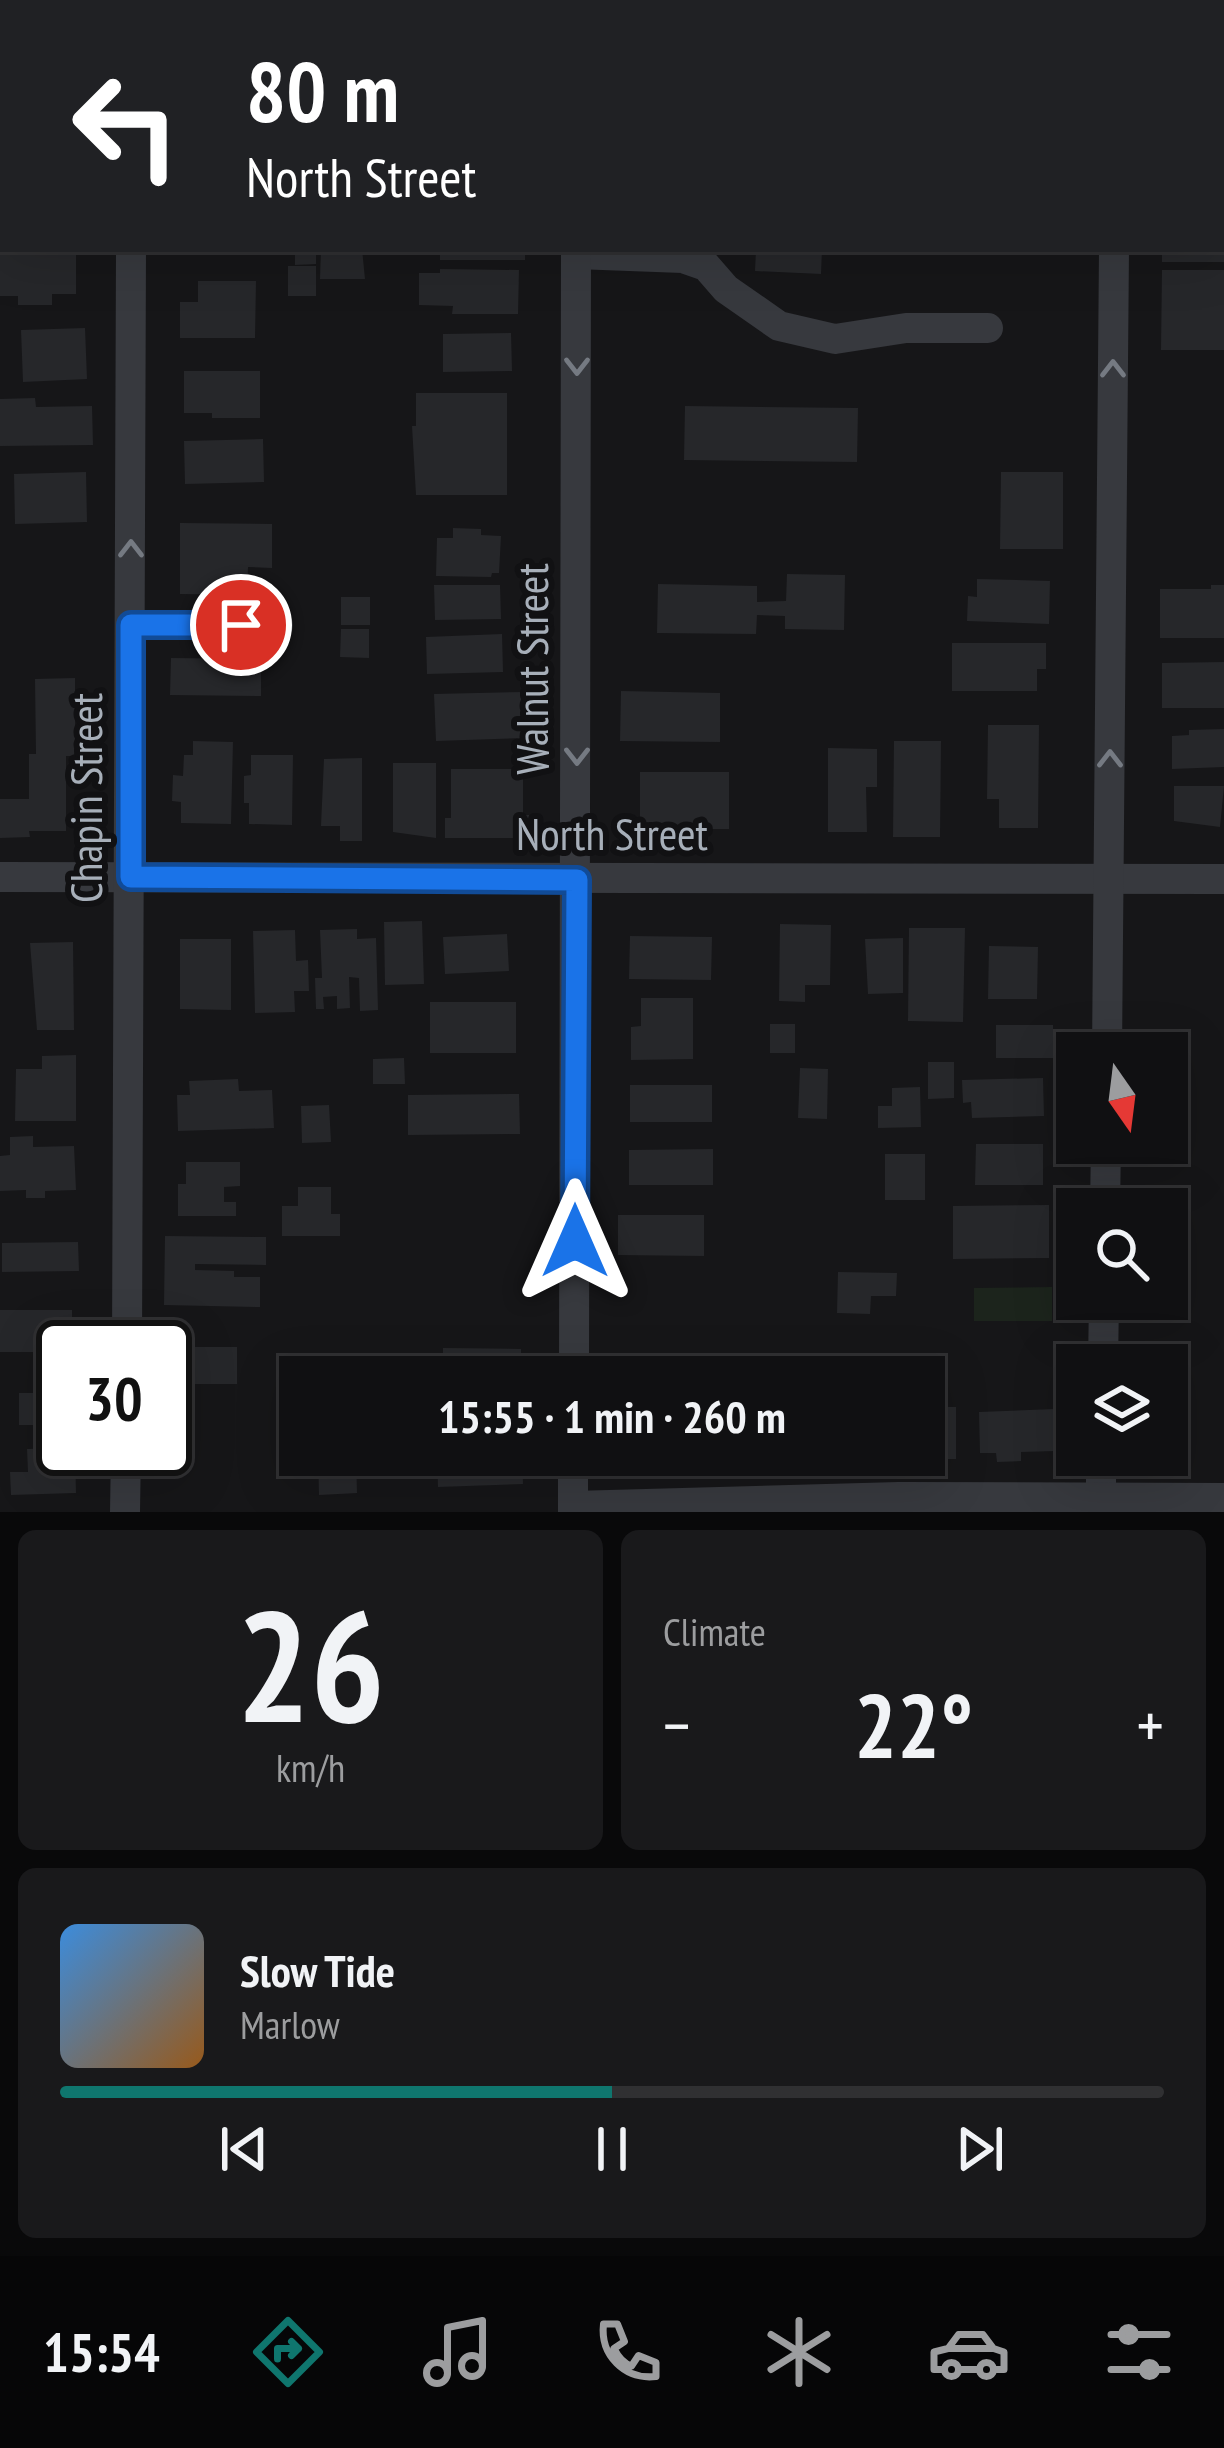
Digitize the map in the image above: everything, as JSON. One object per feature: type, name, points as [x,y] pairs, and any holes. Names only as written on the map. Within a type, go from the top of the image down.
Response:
[{"type":"street","name":"Chapin Street","points":[[127,1320],[131,252]]},
{"type":"street","name":"Walnut Street","points":[[574,1356],[576,252]]},
{"type":"street","points":[[591,252],[683,258],[706,266],[726,289],[779,326],[835,339],[906,328],[988,328]]},
{"type":"street","points":[[1107,1032],[1114,252]]},
{"type":"street","points":[[131,625],[278,625]]},
{"type":"street","name":"North Street","points":[[0,877],[1224,879]]},
{"type":"street","points":[[125,1512],[126,1476]]},
{"type":"street","points":[[573,1476],[573,1509],[899,1497],[1224,1498]]},
{"type":"street","points":[[1101,1498],[1102,1476]]},
{"type":"shaded area","points":[[1052,1287],[1052,1321],[974,1321],[974,1288]]},
{"type":"building","points":[[0,252],[76,252],[76,294],[52,294],[52,305],[18,305],[18,296],[0,296]]},
{"type":"building","points":[[295,252],[316,252],[316,264],[295,265]]},
{"type":"building","points":[[321,252],[362,252],[365,279],[320,279]]},
{"type":"building","points":[[440,252],[525,252],[525,260],[440,260]]},
{"type":"building","points":[[756,252],[822,252],[821,274],[755,271]]},
{"type":"building","points":[[1162,252],[1224,252],[1224,262],[1162,262]]},
{"type":"building","points":[[288,266],[316,266],[316,296],[288,296]]},
{"type":"building","points":[[440,269],[519,270],[518,314],[452,314],[453,306],[419,305],[419,273],[440,273]]},
{"type":"building","points":[[1162,270],[1224,270],[1224,350],[1161,350]]},
{"type":"building","points":[[198,281],[256,281],[255,338],[180,338],[180,302],[198,302]]},
{"type":"building","points":[[85,328],[87,379],[23,382],[21,330]]},
{"type":"building","points":[[511,333],[512,371],[443,372],[443,334]]},
{"type":"building","points":[[184,371],[260,371],[260,418],[184,413]]},
{"type":"building","points":[[416,393],[507,393],[507,495],[416,495],[412,426],[416,426]]},
{"type":"building","points":[[35,398],[36,407],[92,406],[93,445],[0,446],[0,399]]},
{"type":"building","points":[[685,406],[858,408],[857,462],[684,460]]},
{"type":"building","points":[[263,439],[264,482],[185,484],[184,441]]},
{"type":"building","points":[[86,472],[87,522],[15,524],[14,474]]},
{"type":"building","points":[[1001,472],[1063,472],[1063,549],[1000,549]]},
{"type":"building","points":[[180,523],[272,524],[272,568],[248,567],[247,595],[180,594]]},
{"type":"building","points":[[453,528],[481,529],[481,535],[501,536],[499,573],[491,577],[436,576],[437,538],[453,538]]},
{"type":"building","points":[[787,574],[845,575],[844,630],[785,629],[785,616],[757,615],[756,634],[657,633],[658,584],[757,586],[757,602],[786,601]]},
{"type":"building","points":[[977,579],[1050,581],[1049,624],[967,621],[968,596],[977,597]]},
{"type":"building","points":[[434,585],[500,585],[501,619],[435,620]]},
{"type":"building","points":[[1211,585],[1224,585],[1224,638],[1160,638],[1160,589],[1211,589]]},
{"type":"building","points":[[341,597],[370,597],[370,625],[341,625]]},
{"type":"building","points":[[341,629],[369,629],[369,658],[340,657]]},
{"type":"building","points":[[502,634],[503,672],[427,674],[426,637]]},
{"type":"building","points":[[952,643],[1046,643],[1046,669],[1037,669],[1037,691],[952,691]]},
{"type":"building","points":[[171,658],[261,659],[261,696],[170,695]]},
{"type":"building","points":[[1224,662],[1224,708],[1162,708],[1162,663]]},
{"type":"building","points":[[75,678],[75,756],[66,756],[66,831],[29,831],[30,837],[0,838],[0,799],[29,799],[29,754],[36,754],[35,679]]},
{"type":"building","points":[[621,691],[720,693],[720,742],[620,741]]},
{"type":"building","points":[[525,692],[526,738],[436,741],[434,694]]},
{"type":"building","points":[[988,725],[1039,725],[1038,828],[999,828],[999,799],[987,799]]},
{"type":"building","points":[[1224,729],[1224,767],[1172,769],[1172,736],[1189,735],[1189,730]]},
{"type":"building","points":[[193,741],[233,742],[231,824],[181,823],[181,802],[172,801],[173,775],[183,776],[184,755],[193,755]]},
{"type":"building","points":[[894,741],[941,741],[940,837],[893,837]]},
{"type":"building","points":[[828,748],[877,749],[877,787],[866,787],[867,832],[828,832]]},
{"type":"building","points":[[251,755],[293,755],[292,825],[249,824],[244,776],[251,775]]},
{"type":"building","points":[[362,758],[362,841],[340,841],[340,826],[321,826],[324,759]]},
{"type":"building","points":[[393,763],[436,763],[436,838],[393,832]]},
{"type":"building","points":[[451,769],[523,769],[523,815],[529,815],[529,838],[445,838],[445,818],[451,818]]},
{"type":"building","points":[[640,772],[729,772],[729,829],[640,829]]},
{"type":"building","points":[[1174,786],[1224,786],[1220,827],[1174,821]]},
{"type":"building","points":[[422,921],[424,984],[385,985],[384,922]]},
{"type":"building","points":[[780,924],[831,925],[830,985],[805,985],[805,1002],[779,1001]]},
{"type":"building","points":[[909,928],[965,928],[963,1022],[908,1021]]},
{"type":"building","points":[[357,929],[357,939],[376,938],[378,1010],[360,1011],[359,978],[349,977],[350,1008],[337,1009],[337,996],[323,997],[324,1009],[316,1009],[315,978],[322,978],[320,930]]},
{"type":"building","points":[[295,930],[296,961],[308,960],[309,991],[294,991],[295,1012],[255,1013],[253,931]]},
{"type":"building","points":[[507,934],[509,971],[445,974],[443,937]]},
{"type":"building","points":[[630,936],[712,937],[711,980],[629,979]]},
{"type":"building","points":[[903,938],[903,993],[868,994],[865,939]]},
{"type":"building","points":[[180,939],[231,939],[231,1010],[180,1009]]},
{"type":"building","points":[[73,942],[74,1030],[37,1030],[30,943]]},
{"type":"building","points":[[989,946],[1038,947],[1037,999],[988,999]]},
{"type":"building","points":[[641,998],[693,998],[693,1059],[631,1060],[631,1027],[641,1026]]},
{"type":"building","points":[[430,1002],[516,1002],[516,1053],[430,1053]]},
{"type":"building","points":[[770,1024],[795,1024],[795,1053],[770,1053]]},
{"type":"building","points":[[996,1025],[1053,1025],[1053,1058],[996,1058]]},
{"type":"building","points":[[76,1055],[76,1121],[15,1121],[16,1069],[42,1069],[42,1056]]},
{"type":"building","points":[[404,1058],[405,1084],[373,1084],[373,1059]]},
{"type":"building","points":[[928,1062],[954,1062],[954,1098],[928,1099]]},
{"type":"building","points":[[800,1068],[828,1069],[827,1119],[798,1118]]},
{"type":"building","points":[[1043,1078],[1044,1116],[972,1118],[971,1102],[963,1103],[962,1080]]},
{"type":"building","points":[[238,1079],[239,1091],[272,1090],[274,1128],[178,1131],[177,1095],[190,1095],[189,1081]]},
{"type":"building","points":[[630,1085],[712,1085],[712,1122],[630,1122]]},
{"type":"building","points":[[920,1087],[921,1127],[878,1128],[878,1106],[892,1106],[892,1088]]},
{"type":"building","points":[[519,1094],[520,1134],[408,1135],[408,1095]]},
{"type":"building","points":[[329,1105],[331,1142],[302,1143],[301,1106]]},
{"type":"building","points":[[33,1136],[33,1147],[74,1146],[76,1190],[45,1191],[45,1198],[26,1198],[26,1190],[0,1191],[0,1156],[10,1155],[10,1137]]},
{"type":"building","points":[[976,1144],[1043,1144],[1043,1185],[975,1185]]},
{"type":"building","points":[[713,1149],[713,1185],[629,1185],[629,1150]]},
{"type":"building","points":[[885,1154],[925,1154],[925,1200],[885,1200]]},
{"type":"building","points":[[186,1162],[240,1162],[240,1186],[224,1187],[224,1202],[236,1202],[236,1216],[178,1216],[178,1184],[186,1184]]},
{"type":"building","points":[[298,1187],[331,1187],[331,1214],[340,1214],[340,1236],[282,1236],[282,1206],[298,1206]]},
{"type":"building","points":[[1049,1205],[1049,1258],[953,1259],[953,1206]]},
{"type":"building","points":[[618,1215],[704,1215],[704,1256],[618,1255]]},
{"type":"building","points":[[165,1236],[266,1237],[266,1265],[195,1264],[195,1270],[260,1277],[260,1307],[164,1305]]},
{"type":"building","points":[[78,1242],[79,1271],[2,1272],[2,1243]]},
{"type":"building","points":[[838,1272],[897,1273],[896,1296],[871,1296],[870,1314],[837,1313]]},
{"type":"building","points":[[0,1310],[72,1310],[72,1320],[36,1320],[36,1352],[0,1352]]},
{"type":"building","points":[[194,1347],[237,1347],[237,1384],[192,1384]]},
{"type":"building","points":[[443,1348],[521,1349],[521,1356],[443,1356]]},
{"type":"building","points":[[19,1393],[36,1393],[36,1425],[19,1425]]},
{"type":"building","points":[[945,1407],[956,1407],[956,1459],[945,1459]]},
{"type":"building","points":[[1055,1409],[1056,1451],[1021,1452],[1021,1461],[997,1462],[996,1453],[980,1453],[979,1412]]},
{"type":"building","points":[[27,1449],[36,1449],[36,1476],[76,1476],[76,1493],[11,1495],[10,1472],[28,1472]]},
{"type":"building","points":[[319,1476],[357,1476],[357,1493],[319,1495]]},
{"type":"building","points":[[438,1476],[523,1476],[523,1484],[438,1487]]},
{"type":"route","points":[[241,625],[131,625],[131,877],[577,880],[575,1241]]}]
